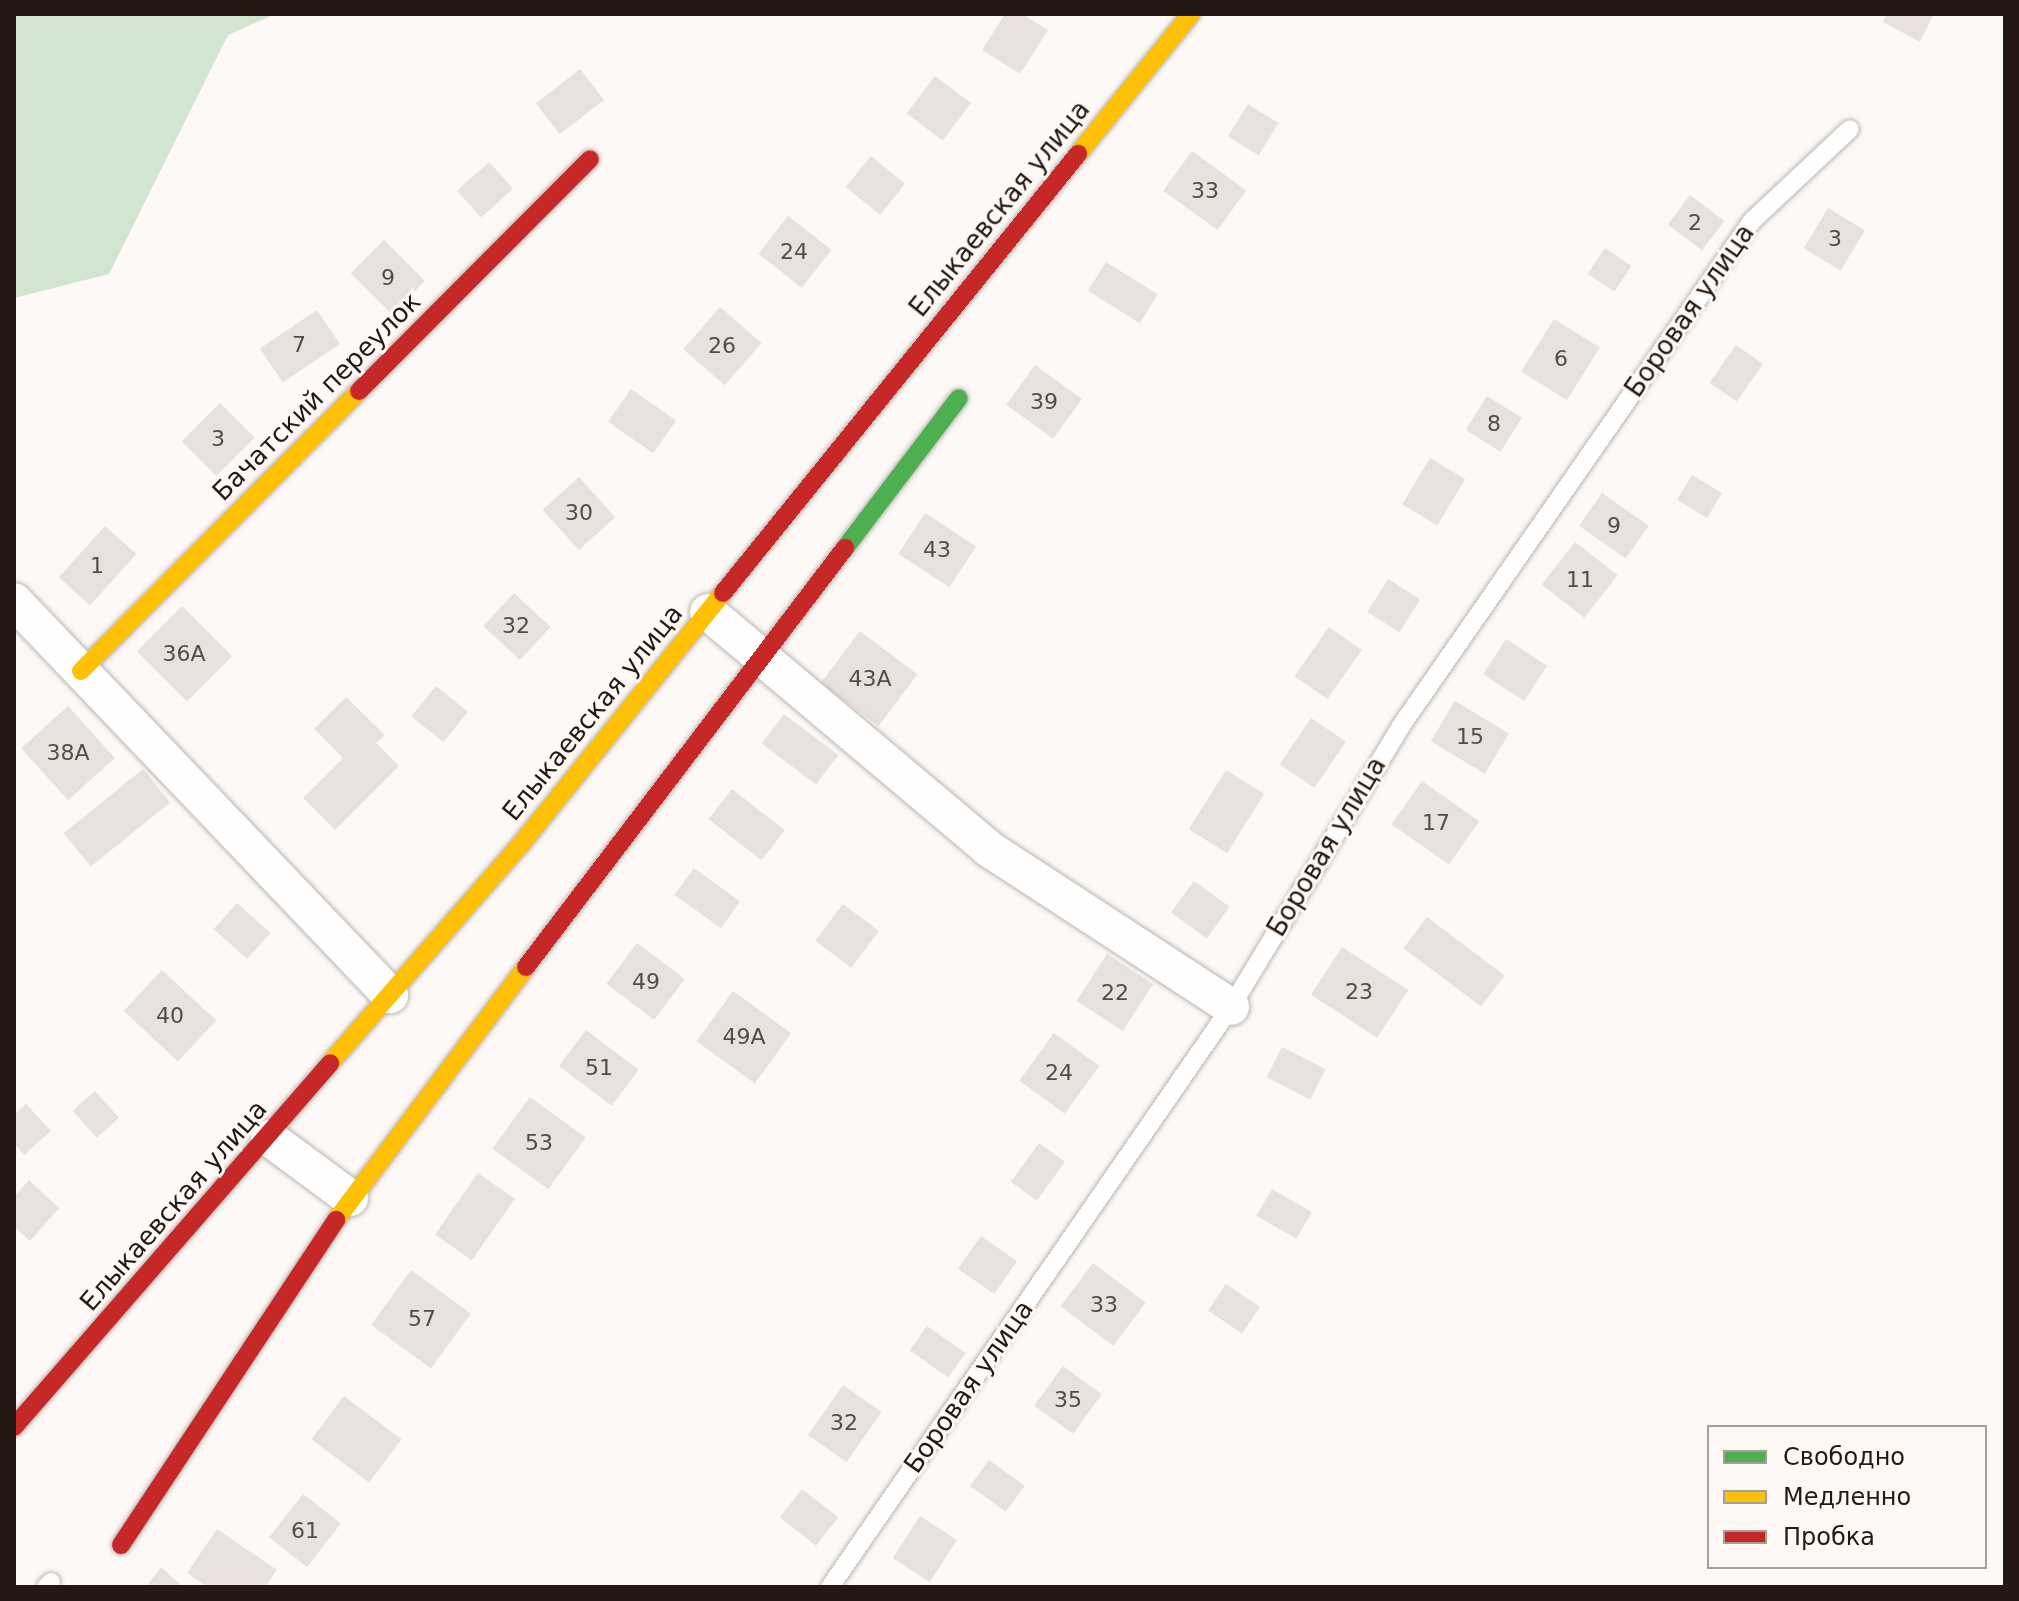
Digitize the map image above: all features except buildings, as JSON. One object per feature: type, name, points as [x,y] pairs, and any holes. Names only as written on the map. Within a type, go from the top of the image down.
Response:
[{"type":"street","name":"Елыкаевская улица","points":[[14,1427],[269,1138],[521,844],[1191,14]]},
{"type":"street","name":"Бачатский переулок","points":[[81,671],[590,159]]},
{"type":"street","points":[[121,1545],[350,1198],[959,398]]},
{"type":"street","points":[[14,601],[390,995]]},
{"type":"street","points":[[708,612],[989,849],[1231,1007]]},
{"type":"street","points":[[269,1138],[350,1198]]},
{"type":"lane","name":"Боровая улица","points":[[830,1587],[1231,1007],[1401,726],[1752,221],[1850,129]]},
{"type":"green space","points":[[14,14],[275,14],[228,35],[109,274],[14,298]]},
{"type":"traffic: fast","points":[[845,548],[959,398]]},
{"type":"traffic: slow","points":[[1078,154],[1191,14]]},
{"type":"traffic: slow","points":[[81,671],[359,391]]},
{"type":"traffic: slow","points":[[330,1063],[521,844],[723,593]]},
{"type":"traffic: slow","points":[[336,1220],[526,967]]},
{"type":"traffic: jam","points":[[723,593],[1078,154]]},
{"type":"traffic: jam","points":[[359,391],[590,159]]},
{"type":"traffic: jam","points":[[526,967],[845,548]]},
{"type":"traffic: jam","points":[[14,1427],[330,1063]]},
{"type":"traffic: jam","points":[[121,1545],[336,1220]]}]
